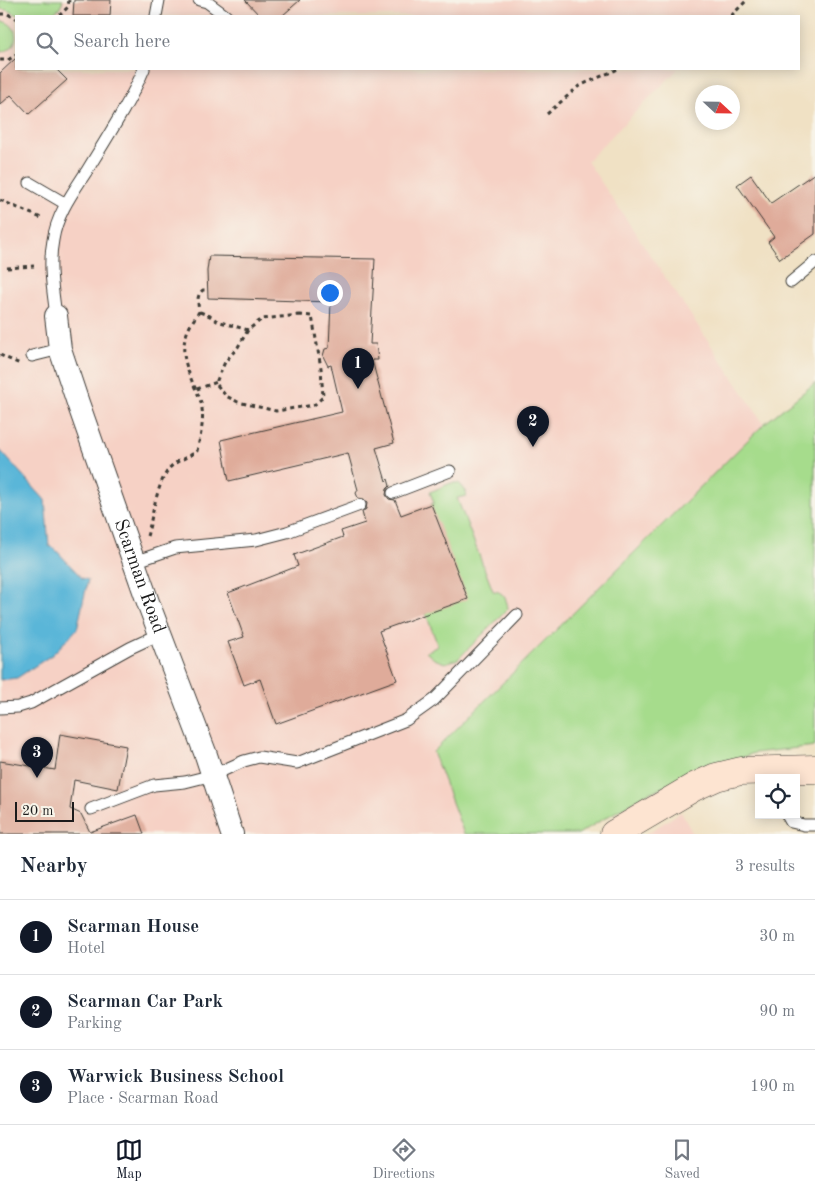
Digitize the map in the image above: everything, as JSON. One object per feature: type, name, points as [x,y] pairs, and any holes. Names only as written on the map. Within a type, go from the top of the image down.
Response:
[{"type":"street","name":"Scarman Road","points":[[56,316],[60,349],[100,467],[213,775],[232,834]]},
{"type":"street","points":[[614,834],[694,786],[716,777],[741,771],[780,774],[815,769]]},
{"type":"lane","points":[[156,15],[159,0]]},
{"type":"lane","points":[[199,0],[207,2],[225,15]]},
{"type":"lane","points":[[56,316],[50,261],[52,241],[57,222],[66,204],[124,110],[144,70]]},
{"type":"lane","points":[[30,183],[66,204]]},
{"type":"lane","points":[[791,282],[815,262]]},
{"type":"lane","points":[[32,356],[60,349]]},
{"type":"lane","points":[[393,494],[450,470]]},
{"type":"lane","points":[[134,562],[174,548],[256,540],[279,534],[360,505]]},
{"type":"lane","points":[[91,809],[154,786],[185,782],[213,775],[244,761],[259,758],[297,763],[406,720],[434,700],[517,615]]},
{"type":"lane","points":[[0,708],[31,702],[130,648],[160,634]]},
{"type":"lane","points":[[789,819],[791,822],[815,825]]},
{"type":"path","points":[[59,15],[68,7],[69,0]]},
{"type":"path","points":[[732,15],[747,0]]},
{"type":"path","points":[[0,14],[8,14],[15,18]]},
{"type":"path","points":[[0,60],[8,60],[15,56]]},
{"type":"path","points":[[546,114],[579,86],[616,70]]},
{"type":"path","points":[[0,200],[41,218]]},
{"type":"path","points":[[7,268],[34,266]]},
{"type":"path","points":[[147,539],[165,474],[174,464],[188,458],[197,451],[202,408],[183,350],[184,338],[189,326],[199,312],[197,300],[199,292],[208,290]]},
{"type":"path","points":[[199,312],[218,321],[248,330]]},
{"type":"path","points":[[312,316],[321,368],[323,397],[314,405],[276,411],[238,402],[222,392],[217,382],[225,362],[238,347],[248,330],[262,319],[312,316]]},
{"type":"path","points":[[0,354],[27,368]]},
{"type":"path","points":[[197,389],[217,382]]},
{"type":"shaded area","points":[[0,0],[745,0],[730,15],[15,15],[15,70],[677,70],[587,161],[764,424],[433,751],[464,834],[0,834]]},
{"type":"shaded area","points":[[681,812],[693,834],[646,834]]},
{"type":"green space","points":[[0,0],[63,0],[60,8],[51,15],[18,15],[0,9]]},
{"type":"green space","points":[[0,21],[12,26],[15,31],[15,42],[12,47],[0,52]]},
{"type":"green space","points":[[815,383],[815,746],[754,753],[648,793],[578,834],[464,834],[433,752],[764,424]]},
{"type":"green space","points":[[451,483],[459,483],[465,490],[467,496],[457,498],[493,591],[499,592],[504,596],[508,609],[458,659],[445,663],[434,659],[426,652],[438,646],[426,614],[431,504],[434,503],[430,492]]},
{"type":"water","points":[[0,450],[45,500],[49,546],[55,549],[82,578],[88,580],[77,629],[53,654],[17,678],[0,680]]},
{"type":"building","points":[[74,0],[111,0],[110,15],[73,15]]},
{"type":"building","points":[[245,0],[300,0],[283,15],[259,15]]},
{"type":"building","points":[[15,59],[15,70],[57,70],[67,80],[29,114],[11,95],[0,105],[0,73]]},
{"type":"building","points":[[815,173],[815,234],[780,259],[768,242],[774,237],[737,185],[751,175],[771,203]]},
{"type":"building","points":[[209,256],[375,259],[370,344],[376,344],[378,360],[372,360],[394,443],[376,448],[386,481],[388,479],[390,486],[387,489],[386,495],[389,499],[395,500],[401,515],[431,504],[468,599],[379,631],[397,680],[276,724],[260,679],[244,685],[228,642],[244,637],[228,593],[298,566],[294,555],[343,537],[341,531],[365,523],[362,512],[366,509],[367,503],[364,499],[358,498],[356,493],[358,490],[348,453],[229,481],[221,440],[342,412],[331,365],[328,366],[323,356],[325,349],[329,348],[331,302],[208,298],[207,271]]},
{"type":"building","points":[[60,734],[126,746],[118,789],[74,780],[70,809],[81,814],[90,832],[137,815],[144,834],[0,834],[0,761],[55,770]]},
{"type":"place","name":"Scarman House","points":[[358,389]]},
{"type":"place","name":"Scarman Car Park","points":[[533,447]]},
{"type":"place","name":"Warwick Business School","points":[[37,778]]}]
